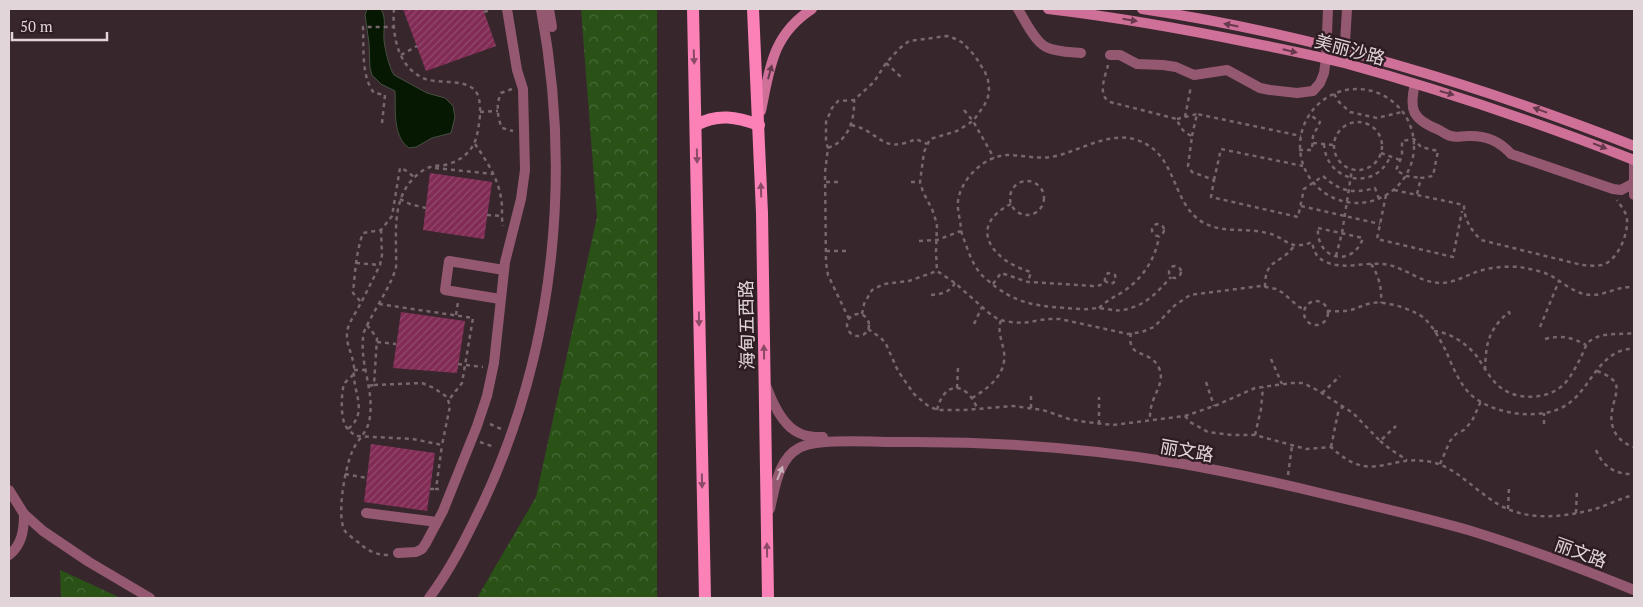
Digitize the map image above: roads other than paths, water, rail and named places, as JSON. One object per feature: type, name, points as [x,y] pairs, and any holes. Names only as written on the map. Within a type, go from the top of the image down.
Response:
[{"type":"main road","points":[[693,9],[705,598]]},
{"type":"main road","name":"海甸五西路","points":[[754,9],[759,122],[768,598]]},
{"type":"main road","points":[[696,125],[710,119],[726,116],[759,122],[769,73],[778,46],[792,24],[812,9]]},
{"type":"main road","name":"美丽沙路","points":[[1048,9],[1185,29],[1326,58],[1454,95],[1634,160]]},
{"type":"main road","name":"美丽沙路","points":[[1142,9],[1238,26],[1345,51],[1516,102],[1634,146]]},
{"type":"street","points":[[398,553],[416,552],[422,549],[451,491],[487,396],[504,270],[521,199],[525,170],[523,89],[517,70],[507,9]]},
{"type":"street","points":[[430,598],[453,562],[471,528],[505,452],[531,369],[544,313],[555,214],[555,119],[552,75],[542,9]]},
{"type":"street","points":[[437,598],[459,565],[501,479],[521,427],[532,390],[542,353],[553,297],[560,241],[563,146],[558,71],[549,9]]},
{"type":"street","points":[[1018,9],[1038,41],[1044,46],[1055,50],[1081,53]]},
{"type":"street","points":[[1110,55],[1120,55],[1138,64],[1176,67],[1194,74],[1227,70],[1260,88],[1270,90],[1313,91],[1320,84],[1324,73],[1328,9]]},
{"type":"street","points":[[1344,63],[1347,9]]},
{"type":"street","points":[[1415,84],[1412,104],[1414,113],[1418,119],[1432,128],[1451,136],[1485,136],[1502,144],[1512,154],[1613,189],[1621,190],[1634,183]]},
{"type":"street","points":[[1634,160],[1634,195]]},
{"type":"street","points":[[500,299],[445,290],[449,261],[504,270]]},
{"type":"street","name":"丽文路","points":[[764,381],[770,397],[781,416],[794,430],[807,436],[978,438],[1070,445],[1177,458],[1354,494],[1475,526],[1634,584]]},
{"type":"street","name":"丽文路","points":[[767,519],[783,466],[796,449],[807,444],[952,442],[1056,449],[1178,463],[1281,484],[1373,506],[1467,530],[1554,559],[1634,590]]},
{"type":"street","points":[[9,490],[24,514],[43,531],[66,548],[150,598]]},
{"type":"street","points":[[366,512],[437,522]]},
{"type":"street","points":[[9,549],[14,541],[18,518],[24,514]]},
{"type":"street","points":[[9,555],[21,539],[24,514]]}]
